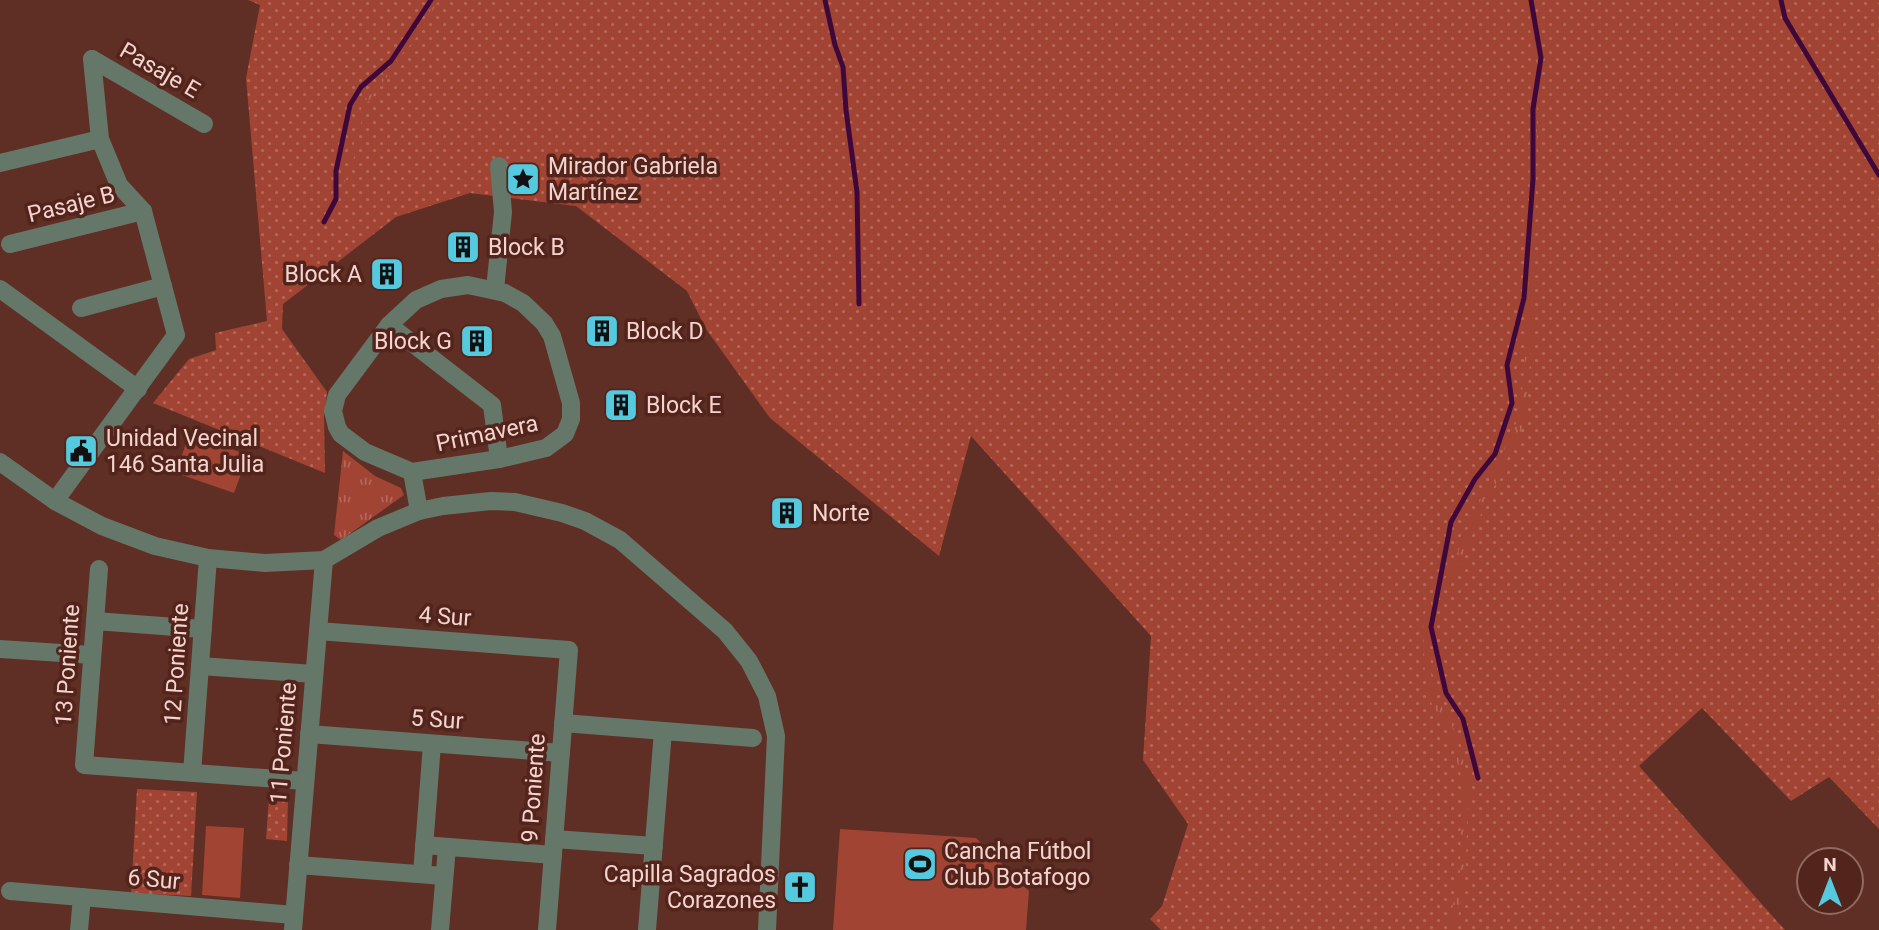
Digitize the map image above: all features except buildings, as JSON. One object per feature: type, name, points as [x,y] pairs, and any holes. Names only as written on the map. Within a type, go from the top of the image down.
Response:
[{"type":"street","name":"Pasaje E","points":[[100,139],[92,59],[204,124]]},
{"type":"street","points":[[0,163],[100,139],[119,185],[143,211],[176,335],[55,501]]},
{"type":"street","points":[[495,289],[503,212],[499,166]]},
{"type":"street","name":"Pasaje B","points":[[10,244],[143,211]]},
{"type":"street","name":"Primavera","points":[[468,285],[495,289],[523,303],[552,336],[572,411],[565,434],[553,444],[499,459],[412,472],[365,452],[341,434],[333,411],[337,395],[389,325],[416,300],[441,289],[468,285]]},
{"type":"street","points":[[81,308],[163,286]]},
{"type":"street","points":[[0,289],[138,389]]},
{"type":"street","points":[[389,325],[492,405],[499,459]]},
{"type":"street","points":[[0,462],[55,501],[102,526],[130,537],[208,558],[265,563],[324,560],[378,528],[419,511],[467,502],[515,502],[551,510],[585,521],[633,550],[738,645],[767,696],[776,736],[766,930]]},
{"type":"street","name":"Primavera","points":[[412,472],[419,511]]},
{"type":"street","name":"12 Poniente","points":[[192,773],[208,558]]},
{"type":"street","name":"11 Poniente","points":[[293,922],[324,560]]},
{"type":"street","name":"13 Poniente","points":[[99,569],[84,765],[192,773]]},
{"type":"street","points":[[95,621],[203,629]]},
{"type":"street","name":"4 Sur","points":[[318,631],[569,650]]},
{"type":"street","points":[[0,649],[92,656]]},
{"type":"street","name":"9 Poniente","points":[[547,930],[569,650]]},
{"type":"street","points":[[200,666],[314,674]]},
{"type":"street","points":[[563,723],[753,738]]},
{"type":"street","points":[[647,930],[663,731]]},
{"type":"street","name":"5 Sur","points":[[309,734],[561,753]]},
{"type":"street","points":[[422,874],[432,744]]},
{"type":"street","points":[[192,773],[305,781]]},
{"type":"street","points":[[424,845],[654,846]]},
{"type":"street","points":[[440,930],[447,847]]},
{"type":"street","points":[[298,865],[444,876]]},
{"type":"street","name":"6 Sur","points":[[10,891],[293,922]]},
{"type":"street","points":[[79,930],[82,897]]},
{"type":"green space","points":[[248,0],[1879,0],[1879,829],[1829,777],[1791,801],[1702,708],[1639,766],[1785,930],[1161,930],[1150,919],[1162,906],[1188,824],[1143,760],[1151,636],[971,436],[939,556],[770,418],[706,329],[687,291],[576,206],[470,193],[396,217],[283,304],[282,329],[327,392],[324,415],[325,473],[153,403],[189,359],[216,350],[215,333],[267,321],[246,78],[260,5]]},
{"type":"green space","points":[[437,0],[414,41],[397,59],[367,103],[358,133],[352,169],[331,204],[351,164],[363,102],[387,73],[393,60],[408,44]]},
{"type":"green space","points":[[1526,0],[1532,0],[1538,56],[1534,315],[1525,422],[1477,523],[1457,574],[1435,604],[1429,623],[1432,686],[1451,720],[1471,786],[1465,886],[1455,930],[1447,930],[1460,875],[1461,813],[1465,790],[1447,726],[1432,705],[1425,677],[1423,619],[1430,598],[1449,573],[1520,414],[1528,324],[1531,55],[1530,18]]},
{"type":"green space","points":[[189,434],[248,455],[234,493],[176,473]]},
{"type":"green space","points":[[343,451],[375,476],[401,488],[404,495],[341,540],[334,535]]},
{"type":"green space","points":[[137,789],[197,792],[191,896],[131,893]]},
{"type":"green space","points":[[269,797],[288,799],[287,841],[266,839]]},
{"type":"green space","points":[[206,826],[244,828],[240,898],[202,895]]},
{"type":"green space","name":"Cancha Fútbol Club Botafogo","points":[[840,829],[976,838],[1029,891],[1026,930],[833,930]]},
{"type":"waterway","points":[[324,222],[336,199],[336,171],[350,105],[361,87],[391,61],[431,0]]},
{"type":"waterway","points":[[825,0],[843,67],[857,192],[859,304]]},
{"type":"waterway","points":[[1478,778],[1463,719],[1446,693],[1431,627],[1451,522],[1475,479],[1495,454],[1512,403],[1507,365],[1524,298],[1533,179],[1533,109],[1541,58],[1531,0]]},
{"type":"waterway","points":[[1781,0],[1785,18],[1879,175]]},
{"type":"place","name":"Mirador Gabriela Martínez","points":[[523,179]]},
{"type":"place","name":"Block B","points":[[463,247]]},
{"type":"place","name":"Block A","points":[[387,274]]},
{"type":"place","name":"Block D","points":[[602,331]]},
{"type":"place","name":"Block G","points":[[477,341]]},
{"type":"place","name":"Block E","points":[[621,405]]},
{"type":"place","name":"Unidad Vecinal 146 Santa Julia","points":[[81,451]]},
{"type":"place","name":"Norte","points":[[787,513]]},
{"type":"place","name":"Cancha Fútbol Club Botafogo","points":[[920,864]]},
{"type":"place","name":"Capilla Sagrados Corazones","points":[[800,887]]}]
